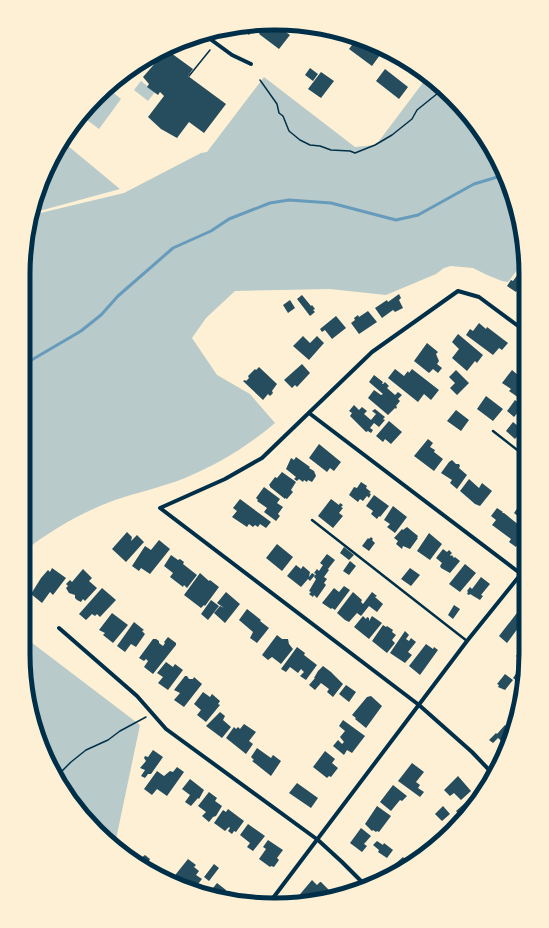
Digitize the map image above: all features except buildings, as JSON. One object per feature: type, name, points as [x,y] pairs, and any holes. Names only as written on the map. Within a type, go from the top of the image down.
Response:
[{"type":"street","points":[[210,38],[232,54],[251,64]]},
{"type":"street","points":[[489,770],[472,752],[419,705],[160,508],[225,479],[262,458],[372,352],[458,291],[479,297],[519,327]]},
{"type":"street","points":[[309,413],[519,571]]},
{"type":"street","points":[[273,898],[467,641],[519,581]]},
{"type":"street","points":[[59,628],[136,696],[166,729],[318,840],[362,882]]},
{"type":"lane","points":[[494,431],[519,451]]},
{"type":"lane","points":[[312,520],[467,641]]},
{"type":"path","points":[[189,76],[210,50]]},
{"type":"path","points":[[260,80],[277,104],[279,113],[284,116],[289,131],[297,138],[310,145],[320,146],[331,150],[350,151],[355,153],[375,145],[392,135],[412,119],[417,110],[438,93]]},
{"type":"path","points":[[61,772],[86,750],[108,740],[120,731],[147,716]]},
{"type":"shaded area","points":[[264,77],[355,147],[376,145],[424,82],[436,91],[458,113],[478,139],[494,166],[511,211],[517,243],[519,268],[508,282],[487,275],[473,268],[451,266],[386,295],[330,289],[235,291],[206,318],[192,338],[217,375],[250,394],[275,423],[244,447],[210,467],[177,481],[115,500],[91,510],[56,529],[30,547],[30,274],[32,243],[37,214],[124,193],[201,153],[207,152]]},
{"type":"shaded area","points":[[141,81],[155,92],[148,101],[134,90]]},
{"type":"shaded area","points":[[112,92],[121,99],[99,129],[86,119]]},
{"type":"shaded area","points":[[67,145],[120,189],[38,211],[55,166]]},
{"type":"shaded area","points":[[30,641],[140,725],[116,839],[91,815],[71,789],[55,762],[38,717],[32,685]]},
{"type":"waterway","points":[[30,361],[81,331],[101,315],[118,296],[173,248],[211,231],[229,219],[270,203],[289,200],[331,203],[396,220],[418,215],[474,184],[498,177]]}]
